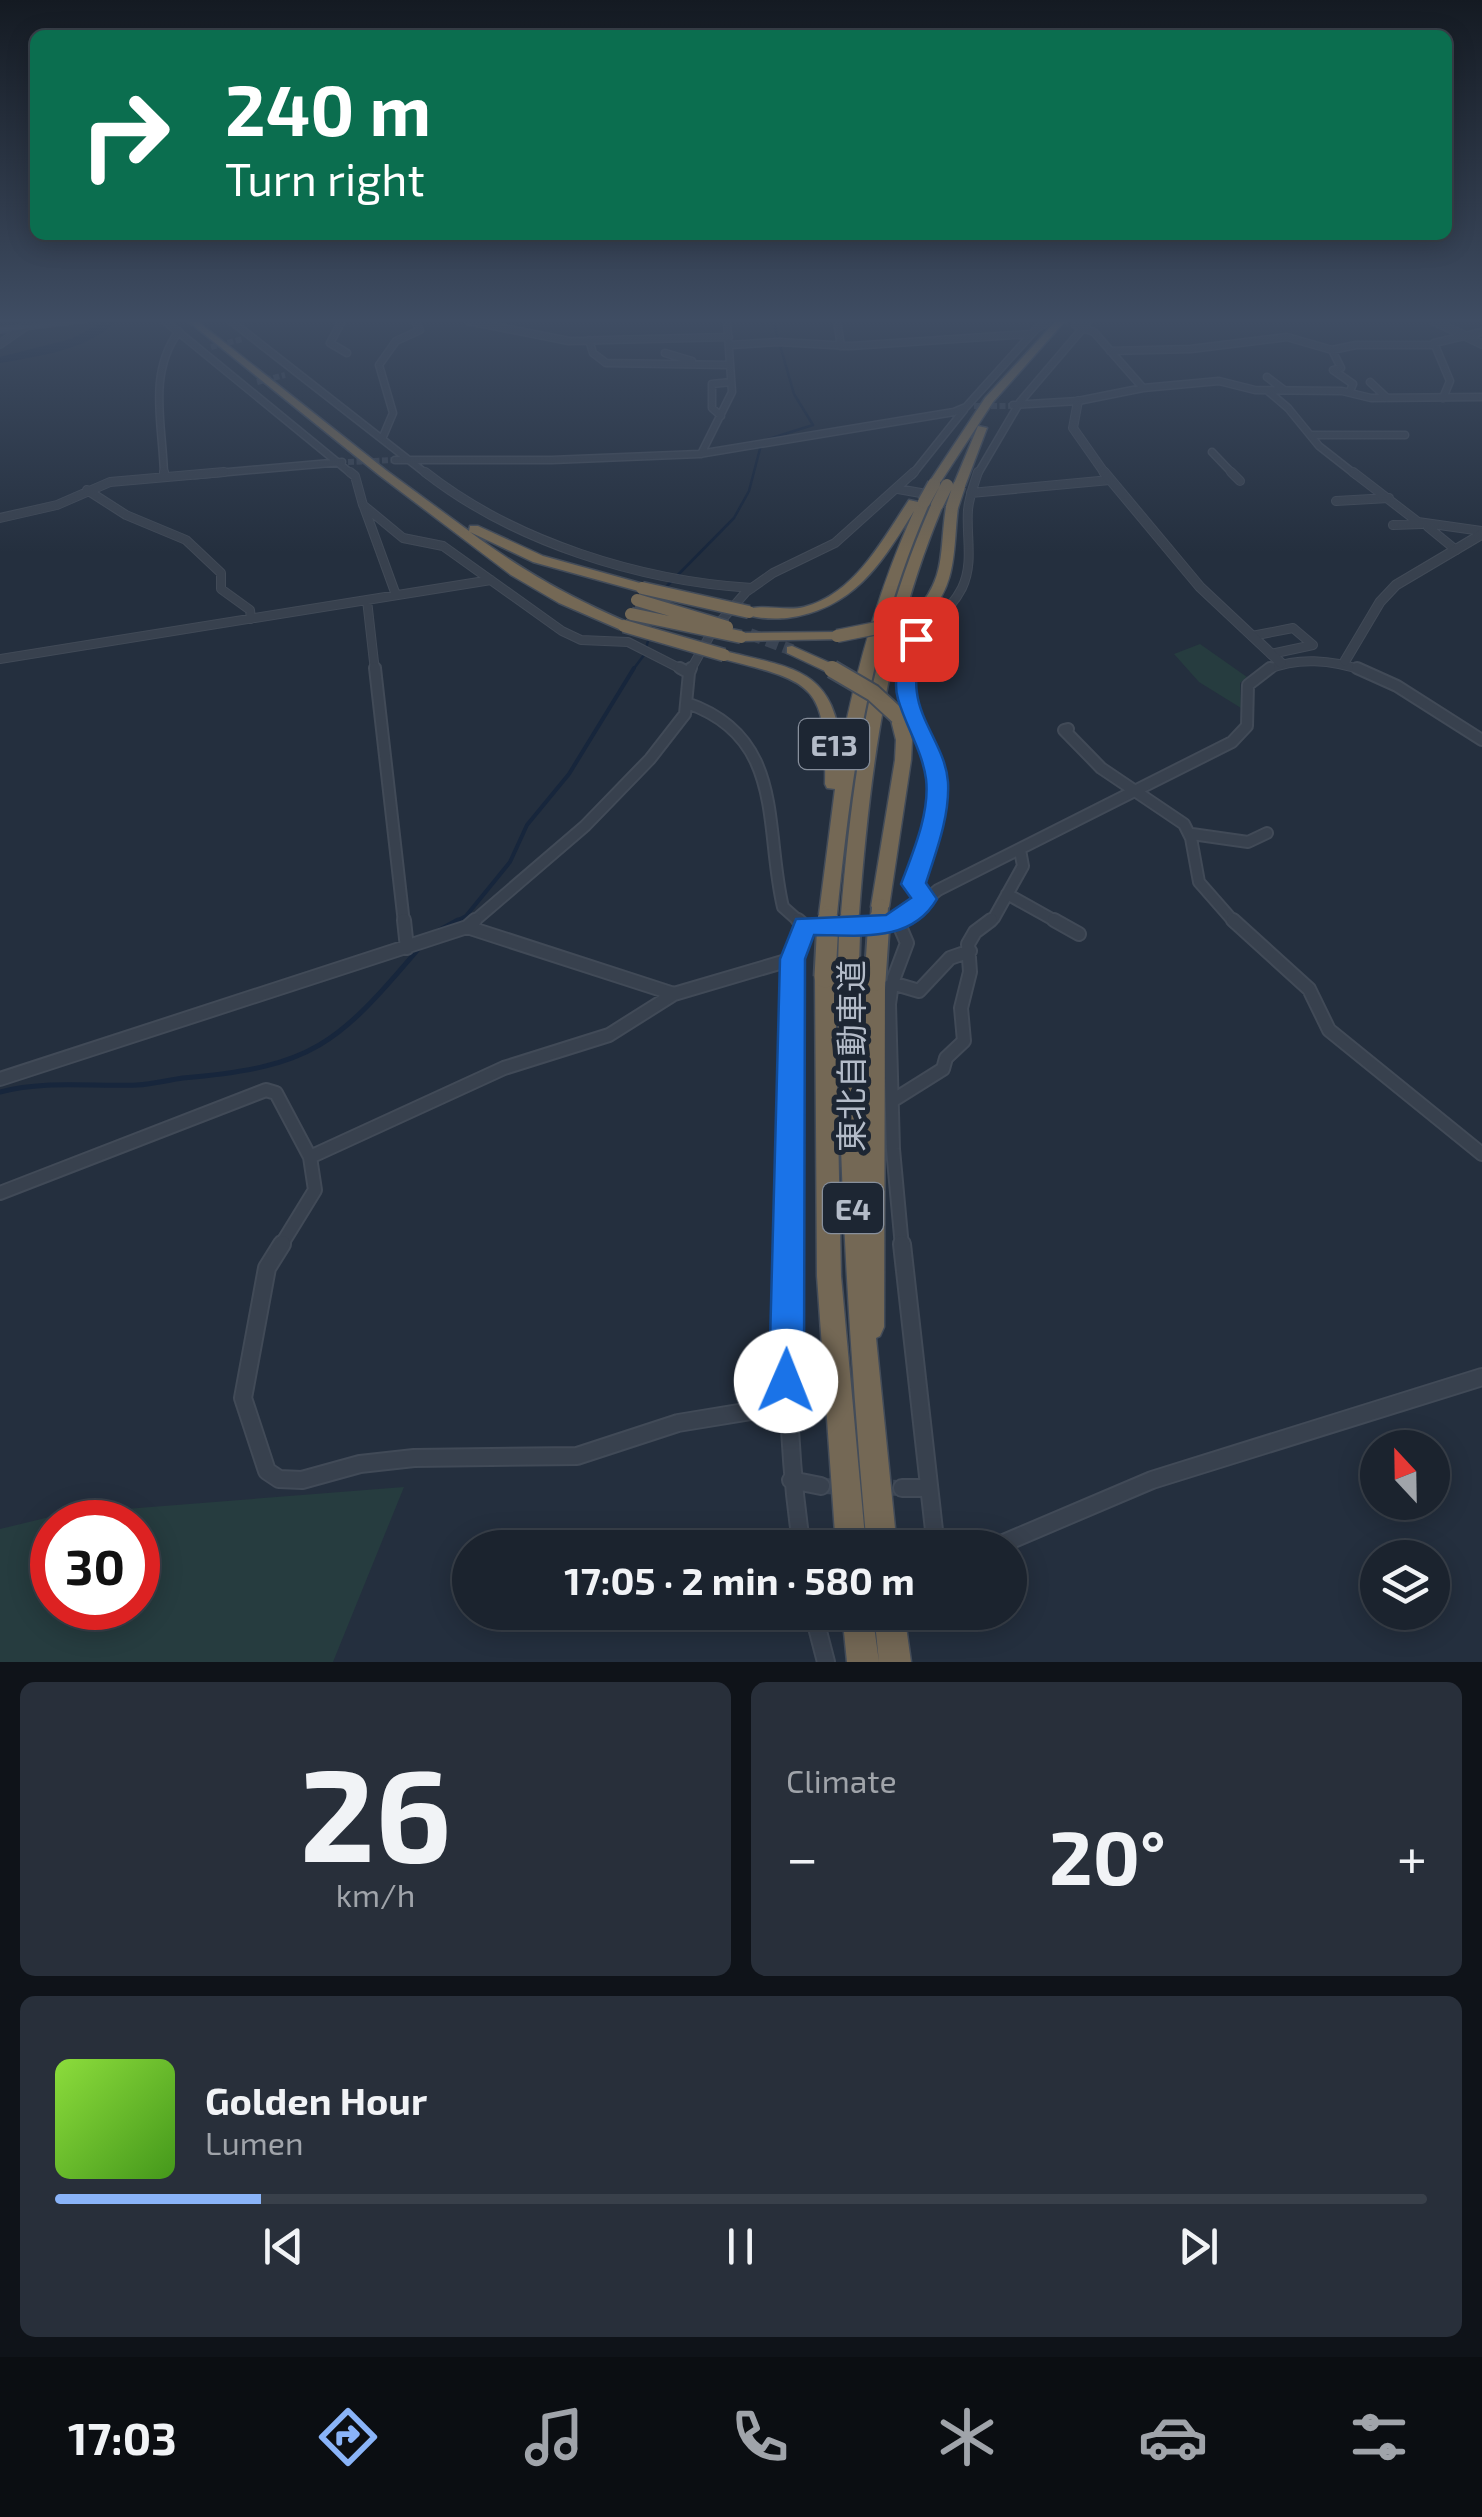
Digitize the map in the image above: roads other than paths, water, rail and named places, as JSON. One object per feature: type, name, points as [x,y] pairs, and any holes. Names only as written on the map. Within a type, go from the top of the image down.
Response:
[{"type":"highway","points":[[288,399],[400,481],[420,506],[480,538]]},
{"type":"highway","name":"東北自動車道","points":[[880,1530],[829,909],[844,779],[870,648],[894,571],[932,504],[951,489],[974,415],[989,399]]},
{"type":"highway","name":"東北自動車道","points":[[974,415],[993,399]]},
{"type":"highway","name":"E13","points":[[633,607],[794,614],[837,600],[951,489],[974,415]]},
{"type":"highway","name":"東北自動車道","points":[[850,1530],[829,1276],[836,977],[850,914],[861,781],[884,657],[932,504]]},
{"type":"highway","name":"E13","points":[[480,538],[546,591],[741,633],[838,636],[888,626],[920,613],[936,600],[944,587],[932,504]]},
{"type":"highway","name":"E13","points":[[480,538],[633,607],[724,655],[796,676],[820,694],[831,709],[835,731],[829,909]]},
{"type":"highway","name":"E13","points":[[792,650],[873,692],[898,716],[904,740],[880,908],[884,982],[870,1438]]},
{"type":"highway","points":[[859,1630],[863,1662]]},
{"type":"highway","points":[[891,1630],[896,1662]]},
{"type":"street","points":[[159,399],[164,476]]},
{"type":"street","points":[[262,399],[343,462],[354,476],[396,595]]},
{"type":"street","points":[[329,399],[407,459],[504,522],[568,549],[702,586],[752,588]]},
{"type":"street","points":[[382,439],[389,431],[392,399]]},
{"type":"street","points":[[712,399],[712,408],[721,416]]},
{"type":"street","points":[[701,454],[729,399]]},
{"type":"street","points":[[0,1079],[467,927],[493,909],[610,803],[676,728],[687,702],[689,673],[721,618],[774,572],[836,542],[898,489],[974,415],[986,399]]},
{"type":"street","points":[[951,489],[1020,399]]},
{"type":"street","points":[[1014,406],[1090,399]]},
{"type":"street","points":[[1275,399],[1310,435],[1456,550]]},
{"type":"street","points":[[1078,401],[1073,428],[1110,480],[1200,586],[1280,663]]},
{"type":"street","points":[[395,460],[552,460],[701,454],[974,415]]},
{"type":"street","points":[[1310,435],[1405,434]]},
{"type":"street","points":[[1212,452],[1240,482]]},
{"type":"street","points":[[0,518],[57,505],[110,482],[343,462]]},
{"type":"street","points":[[898,489],[1110,480]]},
{"type":"street","points":[[924,899],[913,884],[930,838],[938,784],[932,755],[907,696],[906,679],[919,632],[954,600],[965,584],[970,565],[951,489]]},
{"type":"street","points":[[87,490],[113,508],[192,544],[220,574],[221,589],[250,610],[251,618]]},
{"type":"street","points":[[1336,500],[1389,498]]},
{"type":"street","points":[[363,505],[403,538],[443,546],[572,636],[628,642],[689,673]]},
{"type":"street","points":[[1393,525],[1482,533]]},
{"type":"street","points":[[1346,661],[1388,592],[1482,533]]},
{"type":"street","points":[[0,659],[491,580]]},
{"type":"street","points":[[367,600],[410,947]]},
{"type":"street","points":[[1252,636],[1294,628],[1313,644],[1271,654]]},
{"type":"street","points":[[687,702],[723,718],[748,748],[772,804],[783,907],[805,926],[898,922],[924,899],[1244,733],[1248,685],[1280,663],[1346,661],[1383,677],[1482,740]]},
{"type":"street","points":[[1068,728],[1064,730],[1071,741],[1135,792],[1176,815],[1192,834],[1192,867],[1197,880],[1242,932],[1312,992],[1323,1023],[1482,1154]]},
{"type":"street","points":[[1192,834],[1248,842],[1267,833]]},
{"type":"street","points":[[892,1101],[942,1069],[946,1058],[964,1041],[961,1008],[970,972],[970,939],[994,918],[1025,863],[1020,850]]},
{"type":"street","points":[[1006,894],[1079,934]]},
{"type":"street","points":[[898,922],[906,943],[884,982],[888,1058],[912,1368],[933,1530]]},
{"type":"street","points":[[799,1530],[791,1480],[787,1404],[792,959],[805,926]]},
{"type":"street","points":[[467,927],[674,994]]},
{"type":"street","points":[[884,982],[920,991],[950,958],[970,951]]},
{"type":"street","points":[[310,1157],[504,1068],[609,1035],[674,994],[792,959]]},
{"type":"street","points":[[0,1193],[271,1089],[310,1157],[316,1184],[313,1198],[267,1268],[244,1398],[244,1411],[256,1432],[262,1465],[268,1474],[296,1480],[361,1464],[424,1458],[576,1456],[596,1453],[641,1434],[714,1416],[787,1404]]},
{"type":"street","points":[[1027,1533],[1152,1480],[1332,1420],[1482,1377]]},
{"type":"street","points":[[791,1480],[822,1486]]},
{"type":"street","points":[[902,1488],[926,1488]]},
{"type":"street","points":[[818,1630],[826,1662]]},
{"type":"waterway","points":[[665,588],[734,518],[749,491],[762,441],[813,425],[797,399]]},
{"type":"waterway","points":[[633,670],[644,655],[654,620]]},
{"type":"waterway","points":[[453,923],[466,916],[510,862],[527,825],[569,774],[633,670]]},
{"type":"waterway","points":[[438,931],[458,920]]},
{"type":"waterway","points":[[0,1092],[51,1085],[143,1084],[263,1067],[293,1058],[343,1029],[420,947]]},
{"type":"tunnel","points":[[974,406],[1012,406]]},
{"type":"tunnel","points":[[348,462],[395,460]]},
{"type":"tunnel","points":[[750,634],[792,650]]},
{"type":"tunnel","points":[[821,1486],[902,1488]]}]
